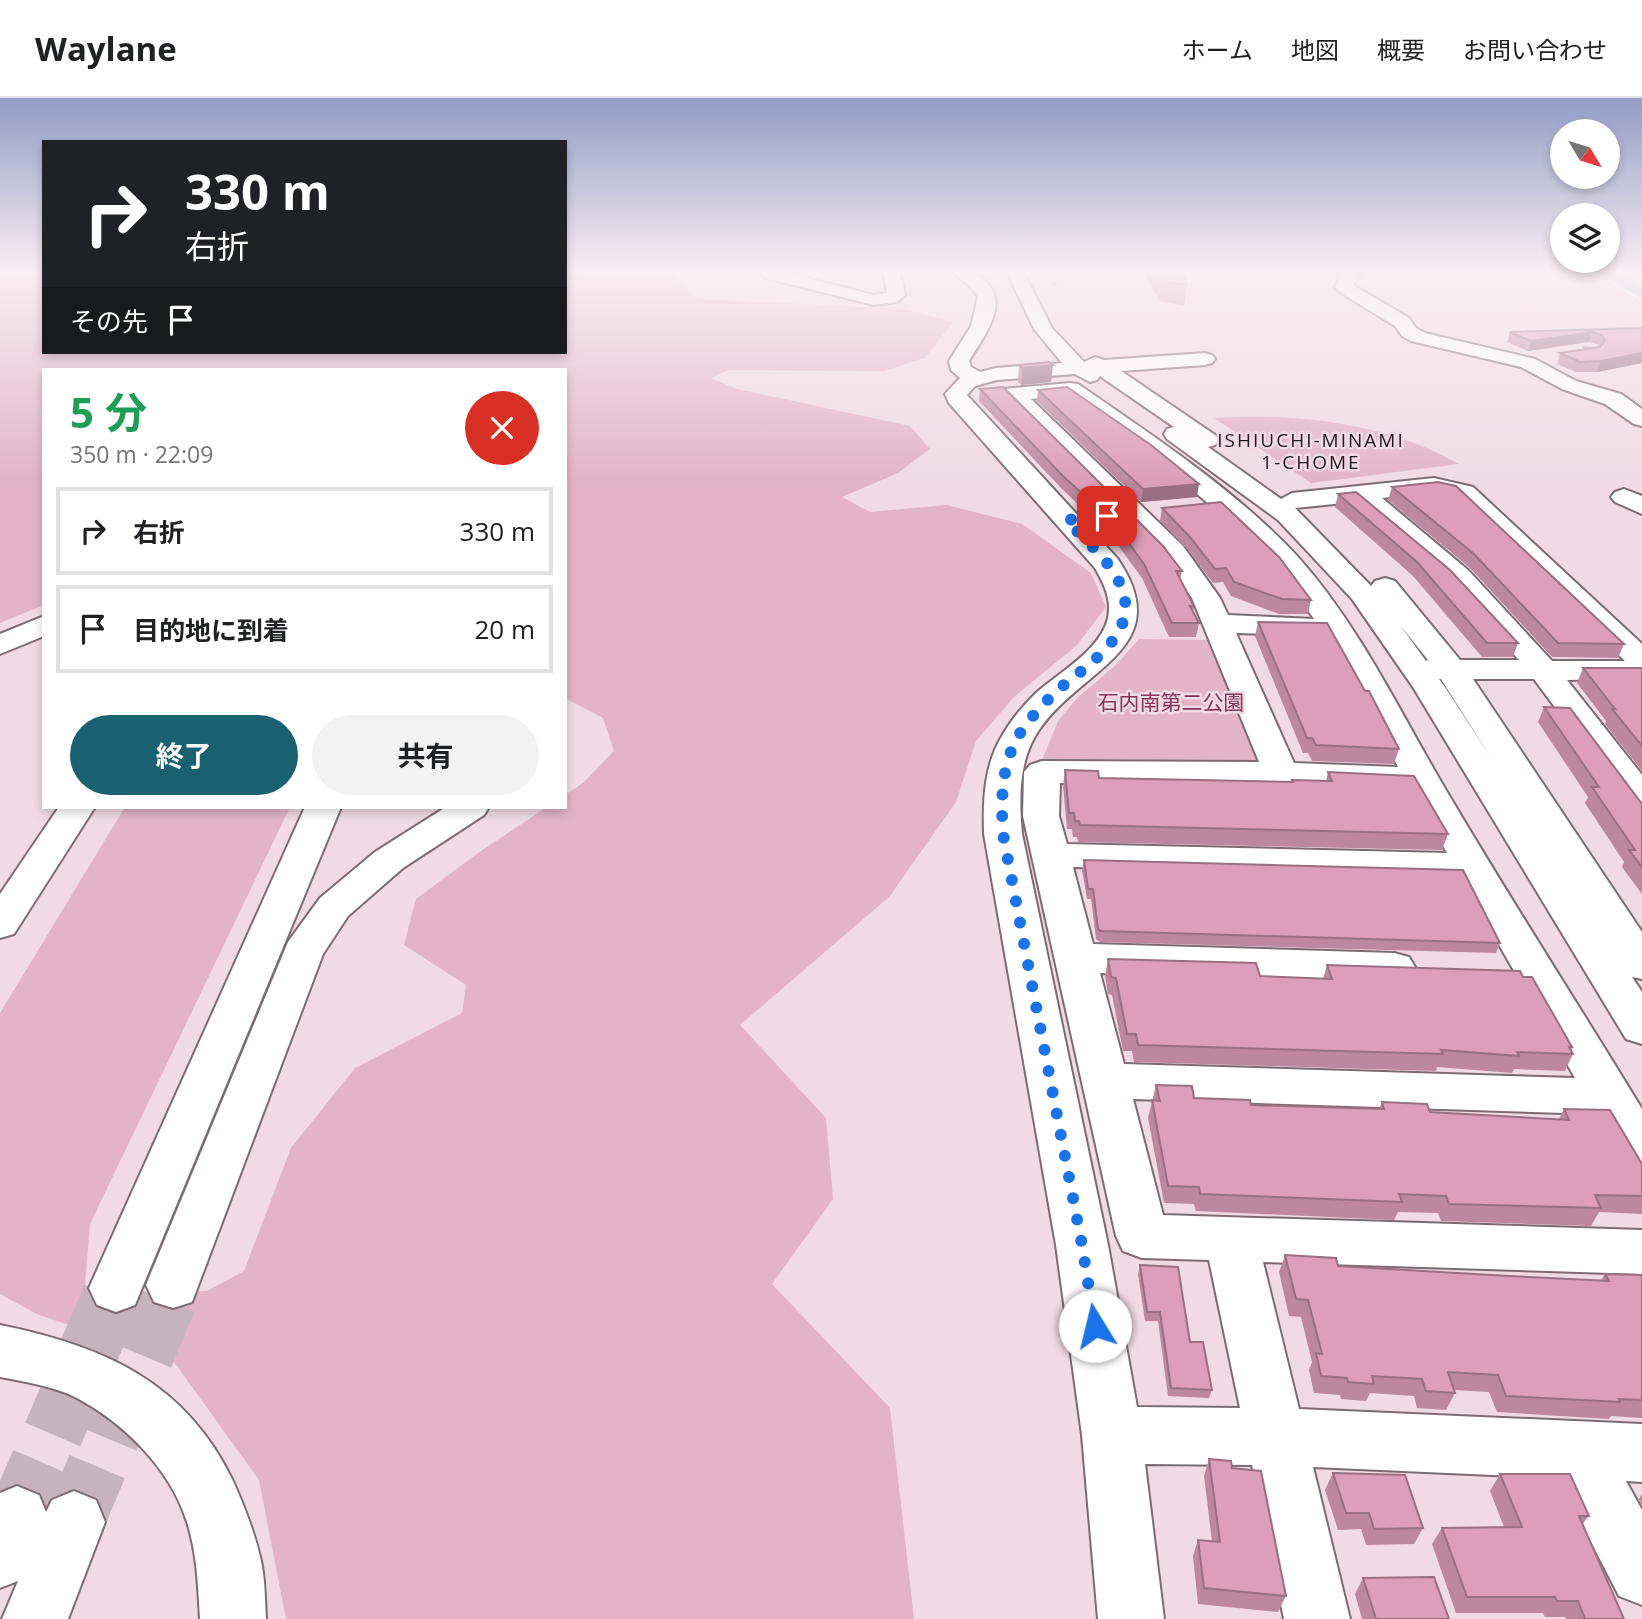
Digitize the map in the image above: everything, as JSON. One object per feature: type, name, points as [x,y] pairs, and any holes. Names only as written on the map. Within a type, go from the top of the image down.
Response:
[{"type":"street","points":[[970,341],[959,361],[966,388],[1112,516],[1173,552],[1206,598],[1281,773]]},
{"type":"street","points":[[1051,341],[1057,349],[1089,367],[1292,500],[1392,594],[1451,669],[1642,965]]},
{"type":"street","points":[[1072,341],[1089,367],[1287,515],[1362,593],[1416,668],[1642,1028]]},
{"type":"street","points":[[1432,341],[1519,361],[1569,385],[1613,398],[1642,419]]},
{"type":"street","points":[[1519,361],[1554,356]]},
{"type":"street","points":[[966,388],[996,374],[1205,359]]},
{"type":"street","points":[[966,388],[1013,394],[1070,389],[1159,450],[1224,504],[1288,563],[1335,626],[1379,697],[1422,779],[1642,1151]]},
{"type":"street","points":[[1013,394],[1112,516],[1116,577],[1123,590],[1124,617],[1111,644],[1056,692],[1028,723],[1005,768],[1001,800],[1003,834],[1082,1245],[1112,1435],[1131,1619]]},
{"type":"street","points":[[1292,500],[1434,485],[1464,492],[1642,662]]},
{"type":"street","points":[[1359,493],[1429,549],[1468,586],[1543,670],[1642,799]]},
{"type":"street","points":[[1185,508],[1224,504]]},
{"type":"street","points":[[1217,624],[1335,626]]},
{"type":"street","points":[[0,645],[42,626]]},
{"type":"street","points":[[1416,668],[1642,671]]},
{"type":"street","points":[[1422,779],[1281,773],[1042,772],[1041,816],[1142,1236],[1642,1252]]},
{"type":"street","points":[[0,925],[76,809]]},
{"type":"street","points":[[116,1288],[322,809]]},
{"type":"street","points":[[173,1285],[303,953],[334,907],[352,891],[389,860],[468,809]]},
{"type":"street","points":[[1051,855],[1474,866]]},
{"type":"street","points":[[1075,958],[1438,968]]},
{"type":"street","points":[[1494,970],[1536,971]]},
{"type":"street","points":[[1105,1081],[1610,1097]]},
{"type":"street","points":[[1231,1238],[1317,1619]]},
{"type":"street","points":[[0,1351],[27,1354],[74,1368],[116,1388],[153,1415],[184,1450],[209,1497],[225,1544],[233,1619]]},
{"type":"street","points":[[1112,1435],[1277,1437],[1642,1453]]},
{"type":"street","points":[[1575,1450],[1642,1573]]},
{"type":"street","points":[[30,1532],[35,1619]]},
{"type":"green space","points":[[0,341],[42,341],[42,354],[567,354],[567,341],[938,341],[925,358],[884,371],[728,370],[711,378],[737,389],[910,426],[930,449],[898,473],[842,497],[870,512],[947,505],[1022,524],[1091,573],[1106,607],[1077,645],[1014,697],[976,741],[956,802],[889,897],[740,1025],[826,1118],[833,1199],[772,1284],[890,1408],[914,1619],[286,1619],[259,1480],[174,1362],[37,1314],[0,1294],[0,1013],[124,809],[289,809],[90,1224],[84,1296],[207,1291],[244,1271],[291,1148],[355,1068],[462,1013],[466,985],[404,945],[416,899],[544,809],[567,809],[567,794],[583,783],[614,751],[603,718],[567,699],[567,368],[42,368],[42,606],[0,623]]},
{"type":"green space","points":[[1214,418],[1322,421],[1379,432],[1406,440],[1459,464],[1311,483]]},
{"type":"green space","name":"石内南第二公園","points":[[1139,639],[1216,640],[1265,763],[1041,763],[1058,721],[1077,698],[1117,664]]},
{"type":"building","points":[[1604,341],[1642,341],[1642,353],[1601,361],[1580,362],[1560,353],[1600,347]]},
{"type":"building","points":[[1049,362],[1053,365],[1023,368],[1019,365]]},
{"type":"building","points":[[1003,387],[1111,494],[1101,502],[1106,508],[1128,511],[1163,546],[1182,571],[1176,571],[1194,606],[1190,606],[1199,623],[1172,623],[1144,564],[1114,523],[1063,476],[980,389]]},
{"type":"building","points":[[1067,387],[1151,445],[1199,484],[1143,489],[1038,390]]},
{"type":"building","points":[[1438,482],[1456,486],[1624,644],[1558,643],[1474,554],[1392,487]]},
{"type":"building","points":[[1356,492],[1450,570],[1518,643],[1487,643],[1417,562],[1338,494]]},
{"type":"building","points":[[1221,502],[1279,557],[1311,600],[1282,599],[1234,582],[1226,568],[1215,569],[1190,537],[1162,508]]},
{"type":"building","points":[[1258,622],[1327,623],[1365,691],[1369,691],[1399,749],[1316,745],[1312,738],[1307,738]]},
{"type":"building","points":[[1583,668],[1642,668],[1642,746],[1612,709],[1615,709]]},
{"type":"building","points":[[1544,707],[1570,708],[1642,804],[1642,867],[1629,850],[1635,850],[1592,787],[1599,787]]},
{"type":"building","points":[[1065,770],[1098,771],[1099,778],[1293,782],[1292,780],[1332,781],[1328,772],[1414,776],[1448,834],[1080,825],[1079,821],[1075,821],[1074,813],[1069,813]]},
{"type":"building","points":[[1084,860],[1463,870],[1500,943],[1101,931],[1098,929],[1093,889],[1088,889]]},
{"type":"building","points":[[1108,959],[1256,963],[1260,976],[1332,979],[1327,965],[1520,971],[1523,977],[1532,977],[1572,1047],[1569,1047],[1573,1054],[1517,1052],[1519,1056],[1441,1050],[1443,1054],[1138,1045],[1136,1034],[1127,1034],[1116,978],[1111,977]]},
{"type":"building","points":[[1156,1085],[1192,1086],[1194,1098],[1250,1100],[1251,1105],[1384,1109],[1382,1102],[1427,1104],[1430,1112],[1569,1120],[1564,1109],[1610,1110],[1642,1164],[1642,1196],[1595,1195],[1601,1208],[1449,1204],[1446,1196],[1399,1194],[1402,1202],[1200,1194],[1199,1187],[1168,1186],[1152,1100],[1160,1101]]},
{"type":"building","points":[[1285,1255],[1336,1258],[1338,1266],[1509,1276],[1609,1281],[1605,1274],[1642,1275],[1642,1400],[1619,1399],[1620,1402],[1506,1396],[1498,1375],[1448,1372],[1455,1393],[1426,1391],[1422,1379],[1372,1376],[1374,1384],[1321,1376],[1316,1353],[1322,1354],[1308,1300],[1296,1299]]},
{"type":"building","points":[[1140,1265],[1178,1267],[1190,1342],[1203,1342],[1212,1390],[1171,1388],[1160,1312],[1147,1312]]},
{"type":"building","points":[[1209,1459],[1231,1461],[1232,1468],[1261,1471],[1286,1596],[1204,1588],[1198,1540],[1220,1542]]},
{"type":"building","points":[[1333,1473],[1405,1475],[1423,1528],[1374,1529],[1369,1513],[1346,1513]]},
{"type":"building","points":[[1500,1474],[1570,1474],[1589,1516],[1579,1516],[1624,1619],[1585,1619],[1578,1601],[1557,1601],[1555,1597],[1467,1597],[1442,1528],[1522,1527]]},
{"type":"building","points":[[1434,1577],[1449,1619],[1376,1619],[1363,1578]]},
{"type":"waterway","points":[[1583,347],[1602,349]]},
{"type":"tunnel","points":[[74,1522],[173,1285]]},
{"type":"tunnel","points":[[17,1517],[116,1288]]},
{"type":"district","name":"ISHIUCHI-MINAMI 1-CHOME","points":[[1311,451]]},
{"type":"route","points":[[1095,1326],[1082,1245],[1003,834],[1001,800],[1005,768],[1017,740],[1034,714],[1098,657],[1119,631],[1124,617],[1123,590],[1107,564],[1066,520],[1107,516]]}]
